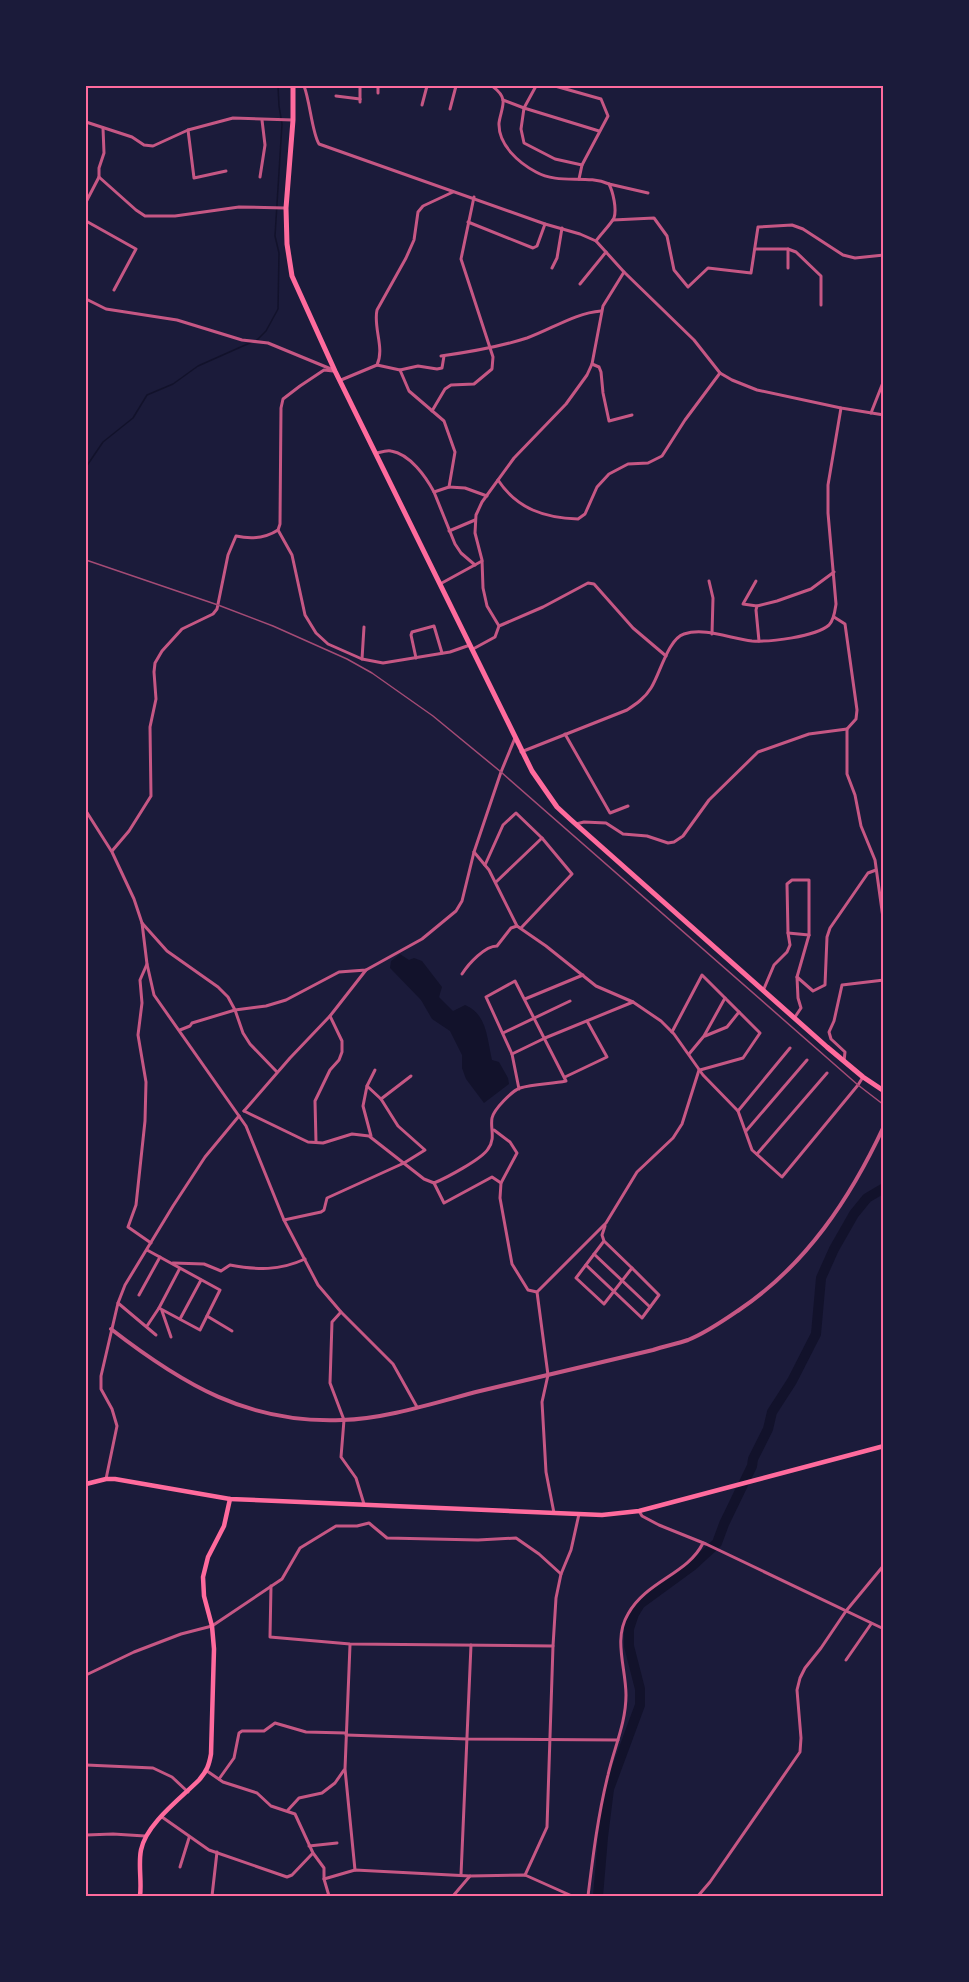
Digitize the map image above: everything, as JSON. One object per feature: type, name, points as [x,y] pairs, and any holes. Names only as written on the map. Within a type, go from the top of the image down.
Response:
[{"type":"highway","points":[[293,86],[293,120],[286,208],[287,244],[292,276],[340,380],[521,752],[544,790],[557,807],[576,825],[844,1062],[883,1090]]},
{"type":"main road","points":[[86,1484],[106,1479],[230,1499],[602,1515],[639,1511],[884,1446]]},
{"type":"main road","points":[[140,1896],[140,1854],[145,1836],[207,1771],[211,1754],[214,1649],[212,1626],[204,1596],[203,1577],[208,1557],[224,1526],[230,1499]]},
{"type":"street","points":[[304,86],[309,99],[314,137],[319,144],[562,228],[596,242],[694,340],[720,373],[757,390],[884,415]]},
{"type":"street","points":[[336,96],[360,100],[360,86]]},
{"type":"street","points":[[378,86],[378,93]]},
{"type":"street","points":[[422,105],[427,86]]},
{"type":"street","points":[[450,110],[456,86]]},
{"type":"street","points":[[492,86],[504,100],[599,131]]},
{"type":"street","points":[[536,86],[524,108],[521,129],[524,143],[555,159],[582,165]]},
{"type":"street","points":[[555,86],[601,99],[608,116],[582,165],[579,179]]},
{"type":"street","points":[[504,100],[499,124],[500,133],[510,152],[536,172],[553,179],[602,181],[648,193]]},
{"type":"street","points":[[86,122],[132,137],[144,146],[153,146],[188,130],[233,118],[293,120]]},
{"type":"street","points":[[260,177],[265,145],[262,120]]},
{"type":"street","points":[[86,202],[99,177],[99,168],[104,153],[103,128]]},
{"type":"street","points":[[188,130],[194,178],[226,171]]},
{"type":"street","points":[[99,177],[145,216],[175,216],[239,207],[286,208]]},
{"type":"street","points":[[596,242],[606,226],[613,220],[615,211],[609,184]]},
{"type":"street","points":[[377,365],[381,357],[375,318],[376,310],[414,240],[418,212],[423,206],[455,191]]},
{"type":"street","points":[[432,411],[451,385],[474,384],[489,373],[493,364],[461,259],[474,197]]},
{"type":"street","points":[[613,220],[654,218],[668,236],[674,270],[688,287],[708,268],[751,273],[758,227],[792,225],[803,229],[843,255],[855,258],[884,255]]},
{"type":"street","points":[[86,221],[136,249],[114,290]]},
{"type":"street","points":[[468,222],[533,249],[537,246],[545,224]]},
{"type":"street","points":[[552,268],[557,258],[562,228]]},
{"type":"street","points":[[755,249],[788,249],[796,252],[821,276],[821,305]]},
{"type":"street","points":[[788,249],[788,268]]},
{"type":"street","points":[[580,284],[606,252]]},
{"type":"street","points":[[499,626],[490,612],[483,588],[482,561],[475,533],[475,520],[479,508],[514,458],[566,404],[584,381],[592,364],[601,312],[606,299],[624,272]]},
{"type":"street","points":[[86,299],[106,309],[177,320],[248,340],[268,343],[336,371]]},
{"type":"street","points":[[340,380],[377,365],[400,370],[418,366],[442,368],[442,356],[490,349],[529,337],[589,312],[601,312]]},
{"type":"street","points":[[592,364],[599,367],[601,372],[609,421],[632,415]]},
{"type":"street","points":[[112,852],[129,831],[151,796],[150,727],[156,699],[155,663],[182,628],[213,614],[217,609],[232,540],[236,536],[250,539],[278,530],[283,399],[324,370],[336,371]]},
{"type":"street","points":[[400,370],[409,391],[444,421],[455,452],[449,487]]},
{"type":"street","points":[[498,480],[511,498],[528,509],[578,519],[585,514],[597,487],[609,474],[628,464],[648,463],[662,456],[675,433],[720,373]]},
{"type":"street","points":[[871,413],[884,380]]},
{"type":"street","points":[[521,752],[627,710],[639,702],[651,688],[675,640],[682,634],[712,634],[774,640],[817,632],[829,625],[834,617],[836,604],[828,513],[828,485],[841,408]]},
{"type":"street","points":[[376,453],[389,450],[406,459],[425,476],[455,544],[461,553],[475,565]]},
{"type":"street","points":[[434,492],[449,487],[465,488],[487,496]]},
{"type":"street","points":[[449,531],[475,520]]},
{"type":"street","points":[[278,530],[291,555],[305,615],[310,625],[328,644],[362,659],[383,663],[471,648],[495,637],[499,626],[543,607],[585,583],[591,583],[598,588],[633,628],[666,656]]},
{"type":"street","points":[[440,584],[482,561]]},
{"type":"street","points":[[756,581],[743,604],[757,606],[777,601],[811,589],[834,572]]},
{"type":"street","points":[[709,581],[713,598],[712,634]]},
{"type":"street","points":[[757,606],[759,640]]},
{"type":"street","points":[[576,825],[584,822],[606,823],[623,834],[647,836],[668,843],[674,842],[683,836],[709,800],[758,752],[810,734],[847,729],[856,719],[857,710],[845,624],[834,617]]},
{"type":"street","points":[[416,658],[412,632],[434,626],[442,653]]},
{"type":"street","points":[[362,659],[364,627]]},
{"type":"street","points":[[847,729],[847,774],[855,795],[861,826],[875,860],[884,925]]},
{"type":"street","points":[[565,734],[610,813],[628,806]]},
{"type":"street","points":[[106,1479],[117,1426],[112,1409],[101,1389],[101,1376],[111,1329],[124,1285],[205,1157],[277,1072],[330,1016],[366,970],[422,939],[456,911],[462,901],[474,852],[515,738]]},
{"type":"street","points":[[86,811],[112,852],[134,898],[142,924],[154,995],[240,1115],[284,1220],[318,1285],[341,1312],[393,1364],[417,1407]]},
{"type":"street","points":[[462,974],[466,967],[490,947],[497,946],[512,928],[519,927],[572,874],[542,838],[516,813],[503,825],[485,865]]},
{"type":"street","points":[[495,883],[542,838]]},
{"type":"street","points":[[474,852],[485,865],[519,927],[596,986],[633,1002],[661,1021],[672,1032],[703,1075],[738,1111],[748,1143],[782,1178],[863,1077]]},
{"type":"street","points":[[875,860],[883,863]]},
{"type":"street","points":[[797,977],[813,992],[825,985],[827,937],[830,928],[868,873],[876,870]]},
{"type":"street","points":[[763,991],[774,964],[787,952],[790,945],[787,884],[792,880],[809,880],[809,935],[797,977],[801,1008],[794,1018]]},
{"type":"street","points":[[142,924],[167,951],[218,987],[228,997],[250,1044],[277,1072]]},
{"type":"street","points":[[788,933],[809,935]]},
{"type":"street","points":[[147,964],[140,980],[142,1003],[138,1035],[146,1082],[145,1121],[136,1205],[128,1227],[151,1243]]},
{"type":"street","points":[[180,1030],[192,1023],[235,1010],[286,1000],[339,972],[366,970]]},
{"type":"street","points":[[525,999],[583,975]]},
{"type":"street","points":[[672,1032],[702,975],[760,1033],[744,1058],[700,1070]]},
{"type":"street","points":[[844,1062],[845,1052],[831,1038],[829,1032],[834,1021],[842,985],[884,980]]},
{"type":"street","points":[[434,1183],[487,1152],[493,1140],[492,1119],[497,1108],[519,1089],[566,1081],[515,981],[486,997],[512,1054],[519,1089]]},
{"type":"street","points":[[689,1054],[704,1036],[725,998]]},
{"type":"street","points":[[503,1034],[570,1002]]},
{"type":"street","points":[[512,1054],[633,1002]]},
{"type":"street","points":[[704,1036],[727,1027],[739,1012]]},
{"type":"street","points":[[316,1142],[315,1101],[330,1070],[339,1060],[342,1052],[342,1041],[330,1016]]},
{"type":"street","points":[[564,1077],[607,1057],[587,1021]]},
{"type":"street","points":[[738,1111],[790,1048]]},
{"type":"street","points":[[745,1132],[807,1060]]},
{"type":"street","points":[[372,1138],[363,1106],[369,1079],[375,1070]]},
{"type":"street","points":[[586,1265],[642,1318],[659,1295],[604,1241],[602,1235],[606,1223],[637,1172],[673,1138],[682,1124],[700,1070]]},
{"type":"street","points":[[757,1154],[827,1073]]},
{"type":"street","points":[[381,1099],[411,1076]]},
{"type":"street","points":[[284,1220],[321,1212],[324,1210],[327,1198],[404,1163],[425,1150],[398,1126],[381,1099],[367,1086]]},
{"type":"street","points":[[244,1111],[308,1142],[323,1143],[352,1134],[372,1138],[424,1179],[434,1183],[444,1203],[492,1178],[501,1183]]},
{"type":"street","points":[[111,1329],[152,1361],[220,1399],[243,1407],[303,1420],[344,1420],[417,1407],[688,1340],[724,1320],[758,1297],[785,1274],[812,1246],[841,1206],[866,1164],[884,1126]]},
{"type":"street","points":[[494,1130],[510,1142],[517,1153],[501,1183],[500,1197],[512,1264],[528,1290],[537,1292]]},
{"type":"street","points":[[537,1292],[606,1223]]},
{"type":"street","points":[[604,1241],[576,1278],[604,1304],[632,1268]]},
{"type":"street","points":[[147,1250],[220,1290],[200,1329],[160,1308]]},
{"type":"street","points":[[594,1254],[650,1307]]},
{"type":"street","points":[[139,1295],[160,1257]]},
{"type":"street","points":[[171,1263],[204,1264],[221,1271],[230,1265],[256,1270],[291,1265],[305,1259]]},
{"type":"street","points":[[146,1327],[160,1308],[180,1268]]},
{"type":"street","points":[[180,1319],[201,1280]]},
{"type":"street","points":[[537,1292],[548,1375],[542,1402],[546,1472],[554,1513]]},
{"type":"street","points":[[118,1303],[156,1335]]},
{"type":"street","points":[[160,1308],[171,1337]]},
{"type":"street","points":[[341,1312],[332,1323],[330,1383],[344,1420],[341,1457],[356,1478],[364,1504]]},
{"type":"street","points":[[207,1316],[232,1331]]},
{"type":"street","points":[[639,1511],[642,1516],[659,1526],[726,1554],[884,1629]]},
{"type":"street","points":[[525,1875],[547,1827],[556,1598],[579,1514]]},
{"type":"street","points":[[86,1675],[162,1641],[212,1626],[282,1579],[300,1548],[336,1526],[357,1526],[369,1523],[387,1538],[478,1540],[516,1538],[539,1554],[561,1574]]},
{"type":"street","points":[[588,1896],[600,1810],[625,1717],[626,1693],[620,1645],[627,1615],[655,1584],[698,1555],[704,1544]]},
{"type":"street","points":[[698,1896],[800,1752],[797,1690],[805,1668],[846,1611],[884,1565]]},
{"type":"street","points":[[271,1586],[270,1637],[350,1644],[553,1646]]},
{"type":"street","points":[[846,1660],[871,1624]]},
{"type":"street","points":[[350,1644],[345,1769],[355,1870]]},
{"type":"street","points":[[460,1875],[471,1645]]},
{"type":"street","points":[[219,1779],[234,1758],[239,1733],[264,1731],[275,1723],[306,1732],[346,1734],[467,1739],[618,1740]]},
{"type":"street","points":[[86,1765],[153,1768],[172,1777],[188,1791]]},
{"type":"street","points":[[288,1810],[299,1798],[322,1793],[335,1783],[345,1769]]},
{"type":"street","points":[[207,1771],[219,1779],[257,1793],[271,1806],[295,1814],[309,1846],[324,1868],[324,1879],[329,1896]]},
{"type":"street","points":[[162,1817],[209,1850],[287,1877],[292,1875],[313,1853]]},
{"type":"street","points":[[86,1835],[145,1836]]},
{"type":"street","points":[[180,1867],[189,1838]]},
{"type":"street","points":[[309,1846],[337,1843]]},
{"type":"street","points":[[212,1896],[217,1852]]},
{"type":"street","points":[[324,1879],[355,1870],[470,1876],[525,1875],[572,1896]]},
{"type":"street","points":[[453,1896],[470,1876]]},
{"type":"shaded area","points":[[400,954],[409,960],[414,958],[422,961],[442,987],[439,997],[453,1011],[465,1005],[478,1014],[482,1021],[492,1060],[499,1062],[509,1084],[484,1103],[466,1079],[462,1068],[462,1055],[450,1031],[432,1019],[421,1000],[390,968],[391,961]]},
{"type":"waterway","points":[[257,340],[266,331],[278,309],[279,253],[275,236],[282,124],[278,86]]},
{"type":"waterway","points":[[86,467],[103,442],[133,418],[147,395],[173,384],[198,366],[252,342]]},
{"type":"waterway","points":[[598,1896],[609,1789],[640,1705],[640,1689],[629,1646],[629,1629],[634,1614],[640,1604],[692,1566],[717,1543],[768,1429],[772,1412],[792,1381],[816,1334],[821,1278],[834,1249],[854,1214],[867,1198],[884,1188]]},
{"type":"railway","points":[[86,560],[273,626],[347,659],[372,673],[433,716],[501,772],[858,1085],[884,1105]]}]
